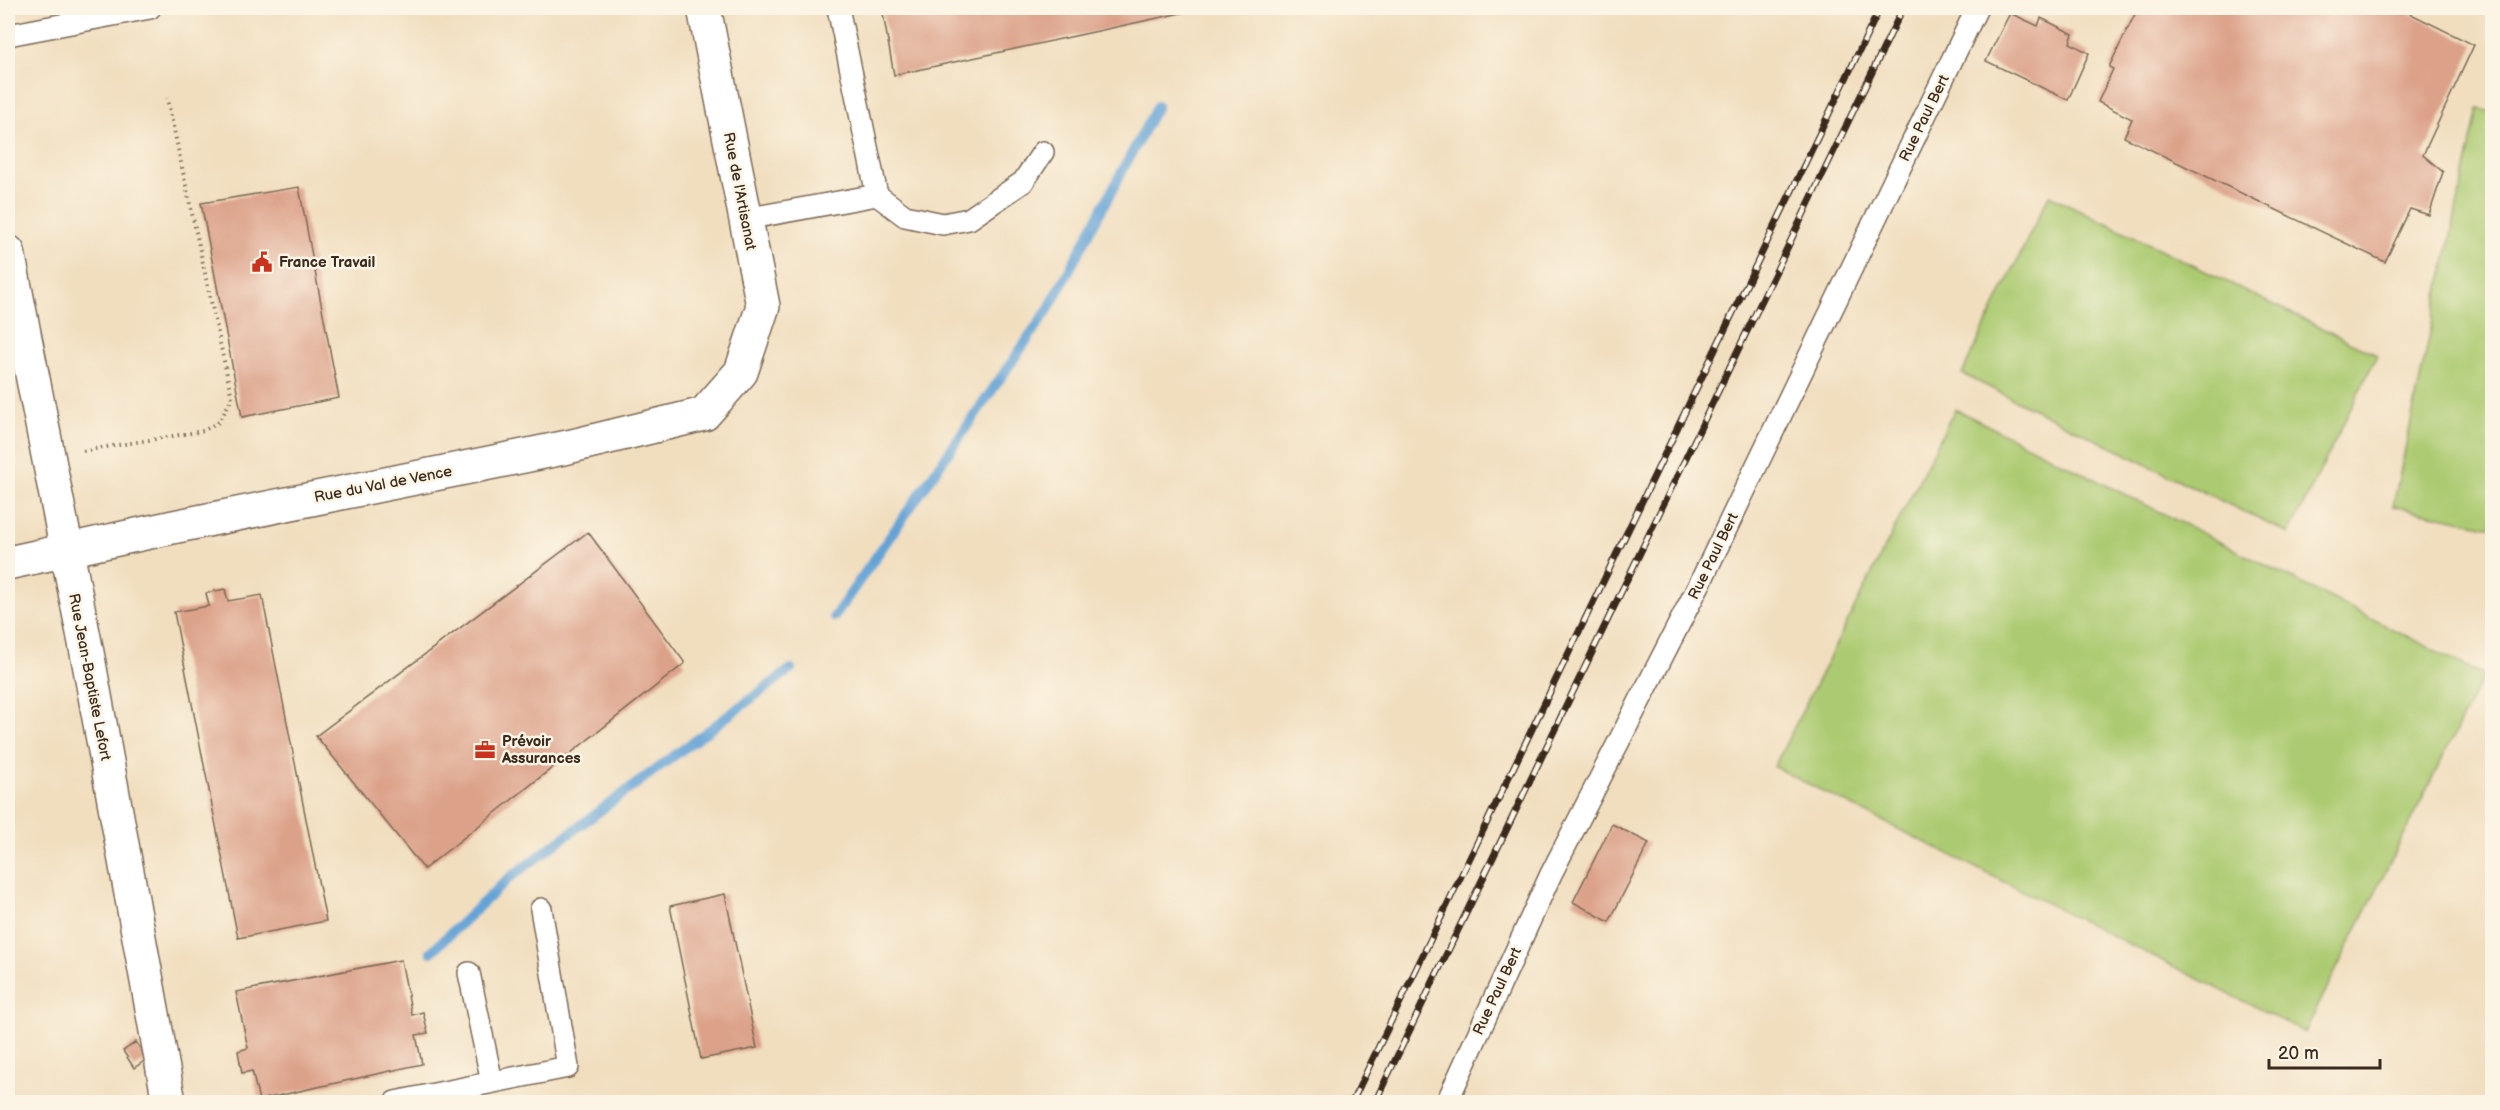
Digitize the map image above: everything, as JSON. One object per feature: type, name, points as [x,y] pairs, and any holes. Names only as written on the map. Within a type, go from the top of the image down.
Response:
[{"type":"street","name":"Rue de l'Artisanat","points":[[704,8],[763,306],[741,372]]},
{"type":"street","name":"Rue Jean-Baptiste Lefort","points":[[8,252],[65,552],[89,663],[169,1102]]},
{"type":"street","name":"Rue du Val de Vence","points":[[8,563],[568,447],[704,414],[741,372]]},
{"type":"lane","points":[[8,35],[150,8]]},
{"type":"lane","points":[[838,8],[877,195],[905,216],[943,224],[969,219],[1023,182],[1043,152]]},
{"type":"lane","name":"Rue Paul Bert","points":[[1447,1102],[1551,874],[1701,581],[1977,8]]},
{"type":"lane","points":[[745,219],[877,195]]},
{"type":"lane","points":[[395,1102],[568,1067],[541,909]]},
{"type":"lane","points":[[469,973],[492,1082]]},
{"type":"path","points":[[47,457],[203,430],[219,422],[232,398],[167,98]]},
{"type":"green space","points":[[2478,109],[2492,112],[2492,527],[2393,506]]},
{"type":"green space","points":[[2049,195],[2377,355],[2289,534],[1962,374]]},
{"type":"green space","points":[[1955,409],[2484,675],[2305,1032],[1774,767]]},
{"type":"building","points":[[882,8],[1204,8],[894,75]]},
{"type":"building","points":[[2138,8],[2399,8],[2474,45],[2423,155],[2443,172],[2429,215],[2410,209],[2385,262],[2124,137],[2132,119],[2098,102],[2113,69],[2109,67]]},
{"type":"building","points":[[2010,13],[2038,26],[2041,18],[2073,34],[2070,43],[2089,53],[2068,100],[1986,61]]},
{"type":"building","name":"France Travail","points":[[299,187],[339,398],[242,417],[201,203]]},
{"type":"building","points":[[588,532],[685,663],[424,869],[316,736]]},
{"type":"building","points":[[225,589],[228,601],[262,595],[326,921],[238,938],[174,612],[209,606],[206,593]]},
{"type":"building","points":[[1612,824],[1649,843],[1609,922],[1573,902]]},
{"type":"building","points":[[725,894],[757,1048],[701,1059],[670,906]]},
{"type":"building","points":[[401,960],[412,1015],[423,1012],[428,1033],[416,1035],[422,1064],[259,1100],[252,1071],[242,1073],[238,1051],[248,1048],[236,992]]},
{"type":"building","points":[[136,1042],[147,1059],[134,1068],[123,1051]]},
{"type":"waterway","points":[[834,617],[1048,310],[1157,106]]},
{"type":"waterway","points":[[431,952],[508,879],[791,669]]},
{"type":"railway","points":[[1352,1102],[1880,8]]},
{"type":"railway","points":[[1375,1102],[1903,8]]},
{"type":"place","name":"France Travail","points":[[262,262]]},
{"type":"place","name":"Prévoir Assurances","points":[[485,750]]}]
